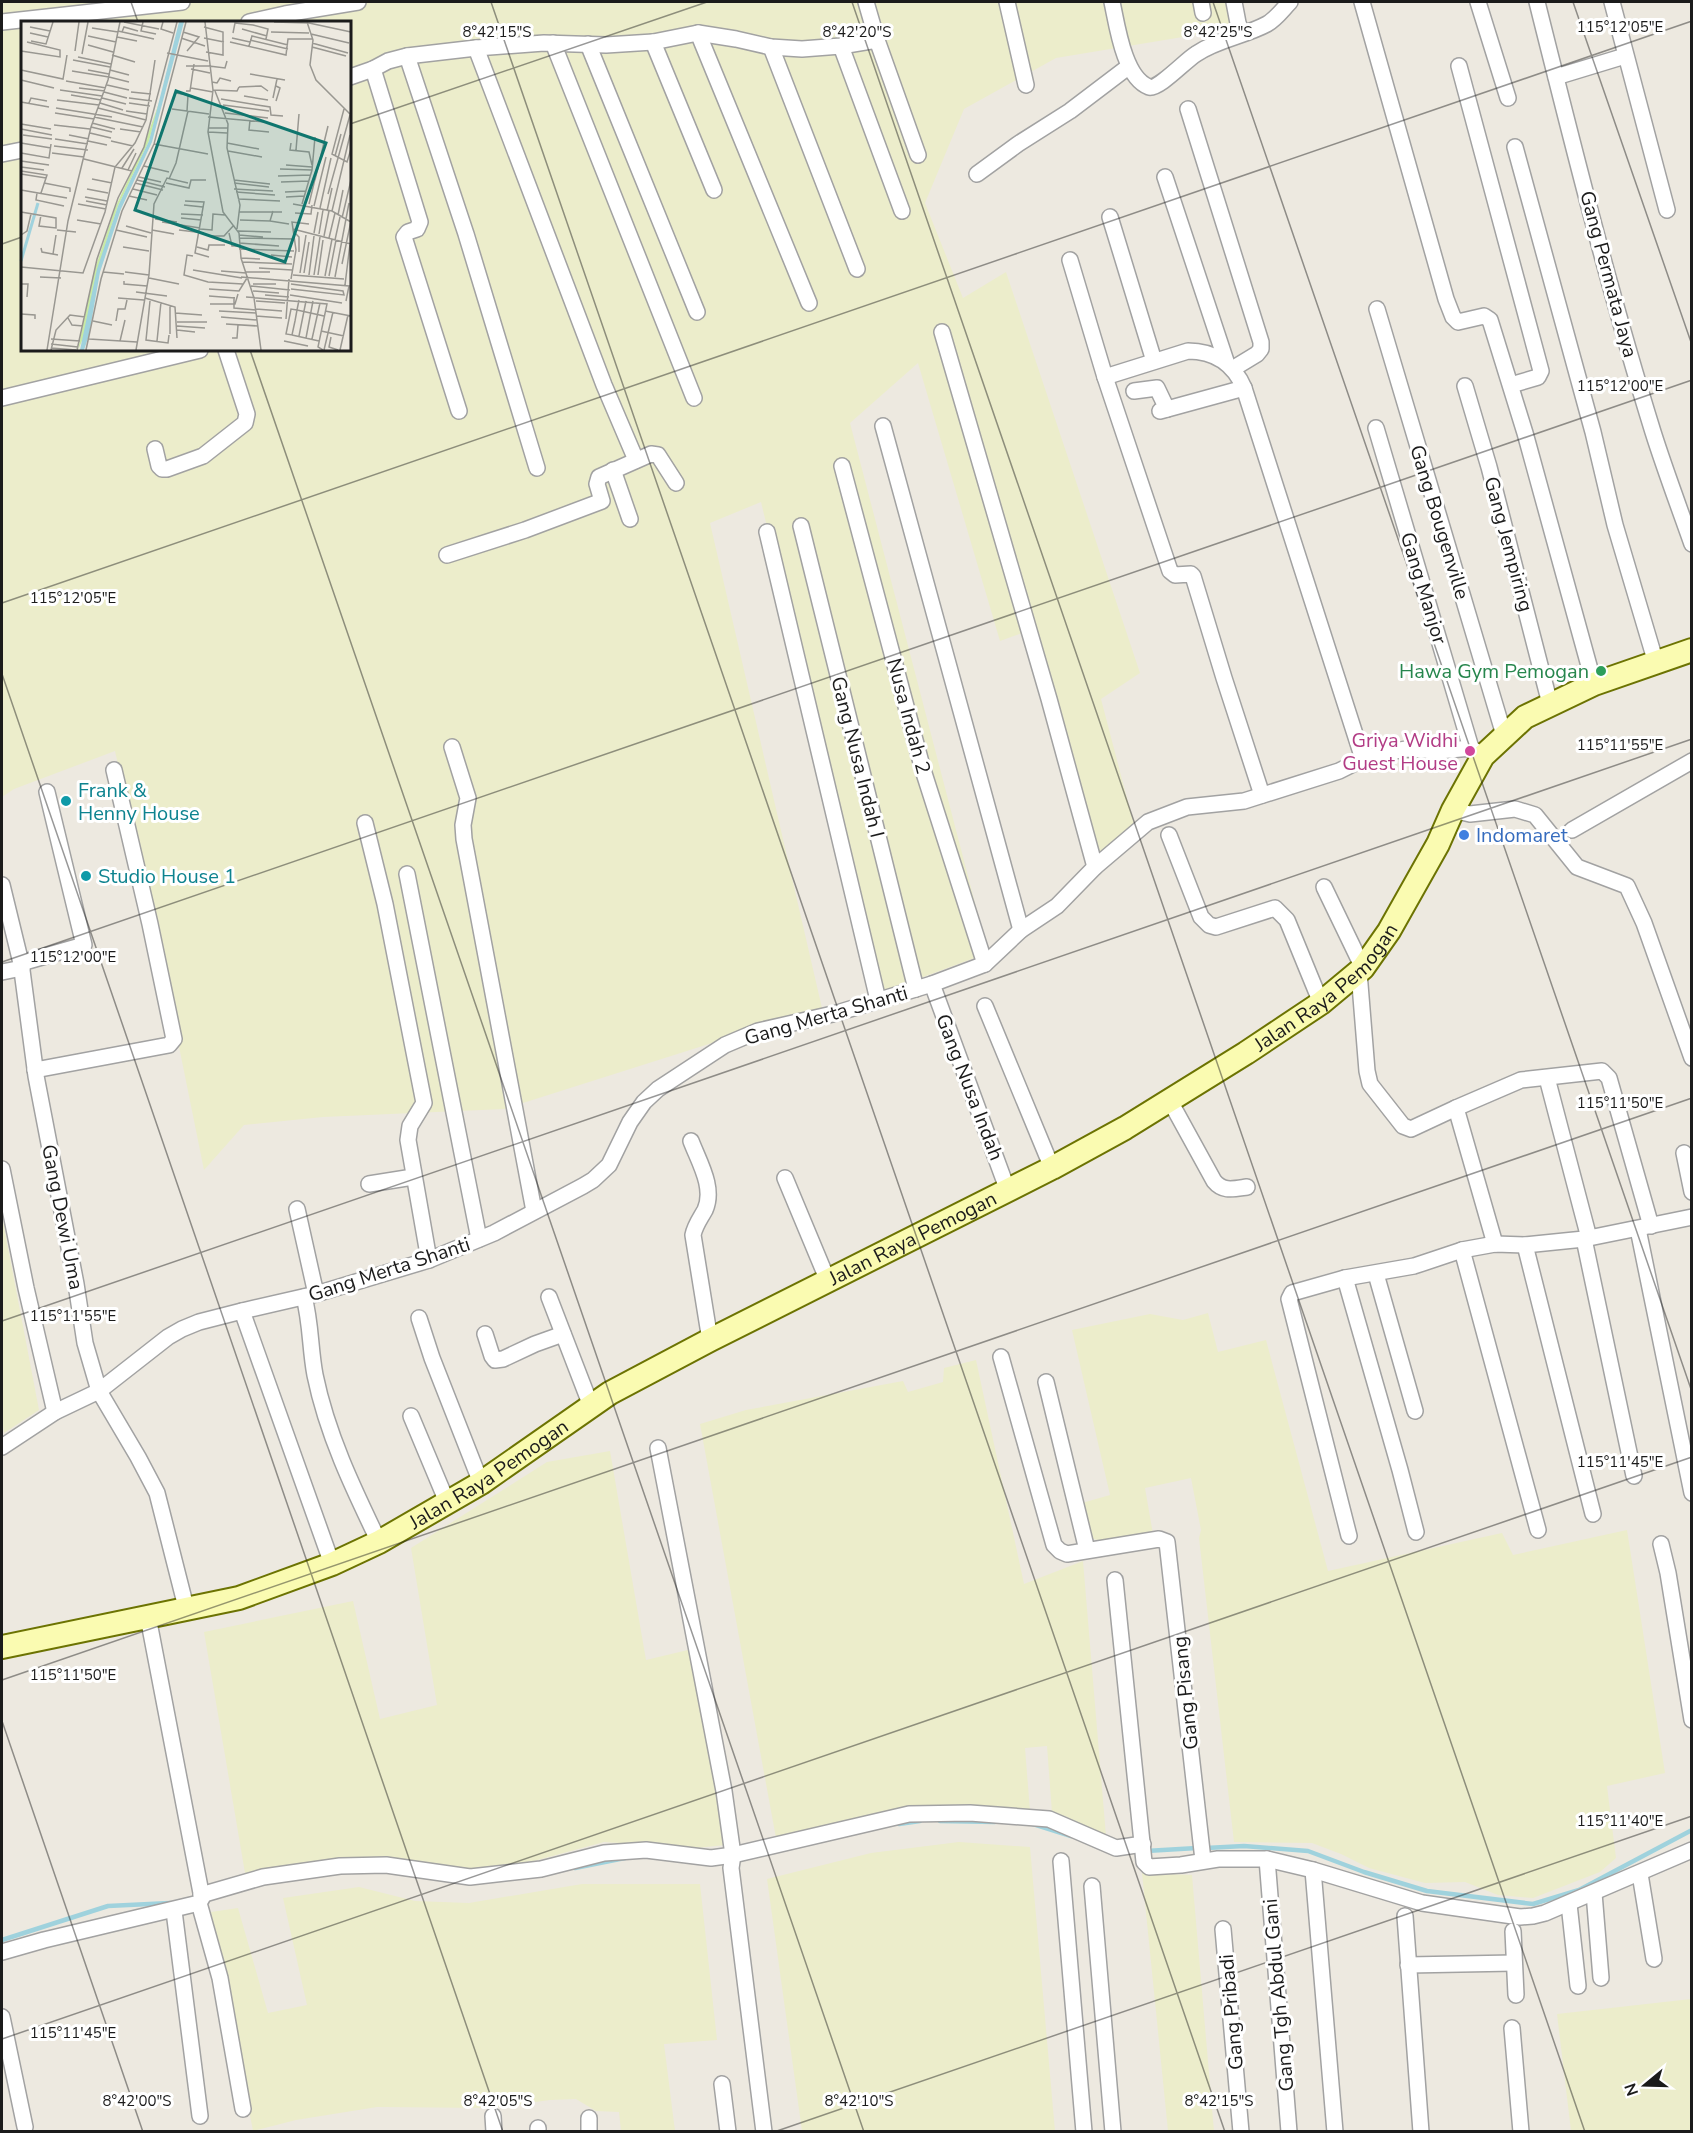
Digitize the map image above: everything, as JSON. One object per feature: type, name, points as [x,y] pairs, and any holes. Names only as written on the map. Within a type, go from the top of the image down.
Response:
[{"type":"street","points":[[2,22],[182,2]]},
{"type":"street","points":[[254,21],[358,2]]},
{"type":"street","points":[[866,2],[877,40],[918,155]]},
{"type":"street","points":[[1007,2],[1026,85]]},
{"type":"street","points":[[1112,2],[1128,67],[1149,87],[1162,84],[1179,66],[1204,48],[1270,22],[1290,2]]},
{"type":"street","points":[[1234,2],[1242,33]]},
{"type":"street","points":[[1362,2],[1453,317],[1458,322],[1484,316],[1490,320],[1511,385],[1594,684]]},
{"type":"street","points":[[1479,2],[1508,98]]},
{"type":"street","name":"Gang Permata Jaya","points":[[1537,2],[1653,433],[1692,544]]},
{"type":"street","points":[[1612,2],[1667,210]]},
{"type":"street","points":[[351,77],[388,61],[407,56],[476,48],[553,43],[653,42],[698,33],[771,47],[802,49],[877,40]]},
{"type":"street","points":[[698,33],[809,303]]},
{"type":"street","points":[[653,42],[714,190]]},
{"type":"street","points":[[553,43],[694,398]]},
{"type":"street","points":[[588,44],[697,312]]},
{"type":"street","points":[[841,46],[902,211]]},
{"type":"street","points":[[771,47],[857,269]]},
{"type":"street","points":[[476,48],[604,384],[636,460]]},
{"type":"street","points":[[407,56],[466,234],[537,468]]},
{"type":"street","points":[[1556,77],[1625,56]]},
{"type":"street","points":[[1459,66],[1541,371],[1538,377],[1511,385]]},
{"type":"street","points":[[977,174],[1018,144],[1070,111],[1128,67]]},
{"type":"street","points":[[373,69],[420,222],[417,229],[408,232],[404,237],[459,411]]},
{"type":"street","points":[[1104,377],[1176,354],[1197,351],[1230,365],[1257,354],[1261,350],[1261,342],[1188,109]]},
{"type":"street","points":[[1515,147],[1593,432],[1618,535],[1656,663]]},
{"type":"street","points":[[2,154],[21,150]]},
{"type":"street","points":[[1165,177],[1230,365],[1244,388],[1363,759]]},
{"type":"street","points":[[1110,217],[1154,361]]},
{"type":"street","points":[[1070,260],[1104,377],[1170,571],[1175,575],[1191,574],[1193,576],[1262,795]]},
{"type":"street","name":"Gang Bougenville","points":[[1377,309],[1504,735]]},
{"type":"street","points":[[942,332],[1049,699],[1095,867]]},
{"type":"street","points":[[2,398],[196,351]]},
{"type":"street","points":[[155,449],[159,466],[162,470],[167,469],[203,456],[245,423],[247,414],[226,351]]},
{"type":"street","name":"Gang Jempiring","points":[[1465,386],[1489,467],[1550,704]]},
{"type":"street","points":[[1134,391],[1157,388],[1163,410],[1244,388]]},
{"type":"street","points":[[883,426],[1021,930]]},
{"type":"street","name":"Gang Manjor","points":[[1376,428],[1477,752]]},
{"type":"street","points":[[447,555],[525,530],[602,501],[597,484],[599,477],[651,454],[658,455],[676,483]]},
{"type":"street","name":"Nusa Indah 2","points":[[842,466],[923,770],[985,964]]},
{"type":"street","points":[[613,470],[630,519]]},
{"type":"street","name":"Gang Nusa Indah I","points":[[801,526],[916,989]]},
{"type":"street","points":[[767,532],[878,1000]]},
{"type":"street","name":"Jalan Raya Pemogan","points":[[2,1647],[187,1611],[264,1591],[332,1564],[379,1542],[481,1483],[610,1393],[710,1340],[1008,1191],[1170,1101],[1321,1003],[1361,970],[1389,931],[1438,844],[1477,752],[1504,735],[1525,717],[1550,704],[1594,684],[1656,663],[1690,655]]},
{"type":"street","points":[[452,747],[468,798],[463,825],[464,839],[534,1211]]},
{"type":"street","name":"Gang Merta Shanti","points":[[2,1448],[55,1412],[99,1391],[168,1337],[182,1329],[199,1322],[244,1318],[308,1302],[429,1260],[479,1239],[593,1180],[609,1165],[630,1122],[644,1102],[658,1089],[725,1046],[758,1031],[811,1021],[916,989],[934,990],[985,964],[1021,930],[1058,906],[1095,867],[1132,834],[1148,822],[1167,813],[1186,807],[1245,801],[1339,771],[1363,759],[1384,753],[1406,749],[1477,752]]},
{"type":"street","points":[[1572,830],[1692,760]]},
{"type":"street","points":[[35,1070],[169,1045],[174,1039],[114,770]]},
{"type":"street","points":[[2,972],[84,945],[47,792]]},
{"type":"street","points":[[1453,810],[1470,814],[1515,809],[1535,815],[1577,867],[1627,886],[1644,923],[1692,1058]]},
{"type":"street","points":[[365,824],[385,904],[416,1052],[424,1103],[411,1126],[408,1140],[429,1260]]},
{"type":"street","points":[[1169,835],[1201,917],[1209,925],[1215,927],[1275,908],[1287,920],[1321,1003]]},
{"type":"street","points":[[407,874],[479,1239]]},
{"type":"street","name":"Gang Dewi Uma","points":[[2,885],[21,965],[35,1070],[85,1343],[99,1391],[138,1457],[156,1493],[187,1611]]},
{"type":"street","points":[[1324,887],[1361,970],[1366,1071],[1370,1084],[1407,1129],[1521,1080],[1596,1071],[1602,1071],[1607,1075],[1645,1227],[1692,1493]]},
{"type":"street","name":"Gang Nusa Indah","points":[[934,990],[1008,1191]]},
{"type":"street","points":[[986,1006],[1052,1168]]},
{"type":"street","points":[[1547,1078],[1586,1238],[1634,1476]]},
{"type":"street","points":[[1170,1101],[1220,1188],[1230,1190],[1247,1187]]},
{"type":"street","points":[[1455,1108],[1495,1244]]},
{"type":"street","points":[[692,1142],[708,1191],[704,1210],[693,1235],[710,1340]]},
{"type":"street","points":[[1684,1153],[1692,1192]]},
{"type":"street","points":[[2,1169],[26,1288],[55,1412]]},
{"type":"street","points":[[369,1184],[413,1177]]},
{"type":"street","points":[[785,1178],[828,1281]]},
{"type":"street","points":[[297,1209],[315,1374],[328,1423],[356,1494],[379,1542]]},
{"type":"street","points":[[1349,1536],[1289,1299],[1292,1293],[1345,1278],[1414,1266],[1462,1250],[1495,1244],[1525,1245],[1586,1238],[1692,1217]]},
{"type":"street","points":[[1525,1245],[1593,1514]]},
{"type":"street","points":[[1462,1250],[1538,1530]]},
{"type":"street","points":[[1376,1274],[1415,1411]]},
{"type":"street","points":[[1345,1278],[1416,1532]]},
{"type":"street","points":[[549,1297],[591,1406]]},
{"type":"street","points":[[244,1318],[332,1564]]},
{"type":"street","points":[[419,1318],[432,1358],[481,1483]]},
{"type":"street","points":[[486,1334],[495,1360],[503,1359],[563,1334]]},
{"type":"street","points":[[1001,1357],[1054,1545],[1067,1554],[1086,1550],[1046,1382]]},
{"type":"street","points":[[411,1416],[447,1502]]},
{"type":"street","points":[[658,1448],[715,1743],[732,1861],[764,2132]]},
{"type":"street","name":"Gang Pisang","points":[[1086,1550],[1159,1539],[1167,1542],[1202,1852]]},
{"type":"street","points":[[1662,1544],[1692,1720]]},
{"type":"street","points":[[1115,1580],[1143,1851],[1149,1867],[1163,1867],[1202,1852],[1267,1858],[1422,1903],[1520,1917],[1533,1916],[1569,1904],[1692,1850]]},
{"type":"street","points":[[148,1617],[200,1899],[220,1978],[243,2109]]},
{"type":"street","points":[[2,1952],[44,1940],[174,1911],[200,1899],[263,1877],[340,1866],[386,1865],[470,1877],[541,1869],[604,1852],[646,1850],[732,1861],[909,1814],[969,1813],[1049,1819],[1116,1848],[1143,1851]]},
{"type":"street","name":"Gang Tgh Abdul Gani","points":[[1267,1858],[1289,2132]]},
{"type":"street","points":[[1061,1861],[1084,2132]]},
{"type":"street","points":[[1313,1870],[1335,2132]]},
{"type":"street","points":[[1640,1874],[1654,1959]]},
{"type":"street","points":[[1092,1886],[1113,2132]]},
{"type":"street","points":[[1594,1893],[1601,1978]]},
{"type":"street","points":[[1569,1904],[1578,1986]]},
{"type":"street","points":[[174,1911],[200,2116]]},
{"type":"street","points":[[1405,1916],[1421,2132]]},
{"type":"street","name":"Gang Pribadi","points":[[1223,1929],[1241,2132]]},
{"type":"street","points":[[1513,1931],[1516,1995]]},
{"type":"street","points":[[1408,1965],[1514,1964]]},
{"type":"street","points":[[2,2017],[25,2127]]},
{"type":"street","points":[[1512,2028],[1521,2132]]},
{"type":"street","points":[[722,2084],[728,2132]]},
{"type":"street","points":[[493,2116],[494,2132]]},
{"type":"green space","points":[[2,2],[1238,2],[1243,27],[1056,58],[964,109],[925,203],[963,298],[1006,272],[1140,673],[1101,699],[1135,829],[1101,861],[1033,629],[1000,641],[918,363],[850,423],[988,953],[880,993],[761,502],[710,523],[822,1008],[504,1109],[323,1117],[244,1125],[204,1170],[154,923],[115,751],[14,789],[2,797]]},
{"type":"green space","points":[[2,1216],[39,1410],[4,1433],[2,1419]]},
{"type":"green space","points":[[1208,1313],[1218,1352],[1266,1340],[1328,1571],[1502,1533],[1513,1555],[1627,1530],[1665,1773],[1607,1786],[1616,1858],[1600,1872],[1533,1898],[1498,1895],[1465,1882],[1425,1883],[1369,1868],[1312,1843],[1234,1842],[1199,1538],[1201,1530],[1191,1478],[1145,1488],[1153,1534],[1106,1543],[1091,1538],[1082,1503],[1110,1495],[1072,1330],[1150,1314],[1183,1320]]},
{"type":"green space","points":[[976,1360],[1024,1584],[1083,1561],[1106,1836],[1065,1816],[1052,1813],[1047,1746],[1025,1748],[1030,1811],[911,1805],[776,1838],[700,1424],[746,1410],[903,1381],[908,1392],[943,1382],[944,1368]]},
{"type":"green space","points":[[610,1451],[646,1660],[692,1649],[726,1845],[696,1848],[604,1842],[534,1861],[461,1870],[406,1861],[351,1857],[245,1873],[204,1632],[353,1601],[380,1719],[437,1705],[411,1548],[547,1462]]},
{"type":"green space","points":[[959,1842],[1030,1847],[1055,2131],[802,2131],[767,1879],[871,1853]]},
{"type":"green space","points":[[1142,1873],[1192,1875],[1214,2131],[1168,2131]]},
{"type":"green space","points":[[582,1884],[700,1884],[717,2040],[664,2044],[675,2131],[621,2131],[619,2112],[596,2111],[576,2099],[491,2108],[377,2107],[296,2120],[253,2131],[211,1912],[238,1908],[268,2013],[307,2005],[283,1898],[359,1887],[415,1901],[469,1903]]},
{"type":"green space","points":[[1691,1999],[1691,2131],[1571,2131],[1557,2014]]},
{"type":"waterway","points":[[899,1824],[920,1821]]},
{"type":"waterway","points":[[940,1821],[995,1822]]},
{"type":"waterway","points":[[1033,1824],[1071,1836]]},
{"type":"waterway","points":[[1206,1848],[1244,1846],[1308,1851],[1364,1872],[1427,1891],[1533,1904],[1579,1890],[1692,1830]]},
{"type":"waterway","points":[[1146,1851],[1197,1848]]},
{"type":"waterway","points":[[575,1868],[625,1858]]},
{"type":"waterway","points":[[2,1940],[108,1906],[170,1903]]},
{"type":"place","name":"Hawa Gym Pemogan","points":[[1601,671]]},
{"type":"place","name":"Griya Widhi Guest House","points":[[1470,751]]},
{"type":"place","name":"Frank & Henny House","points":[[66,801]]},
{"type":"place","name":"Indomaret","points":[[1464,835]]},
{"type":"place","name":"Studio House 1","points":[[86,876]]}]
